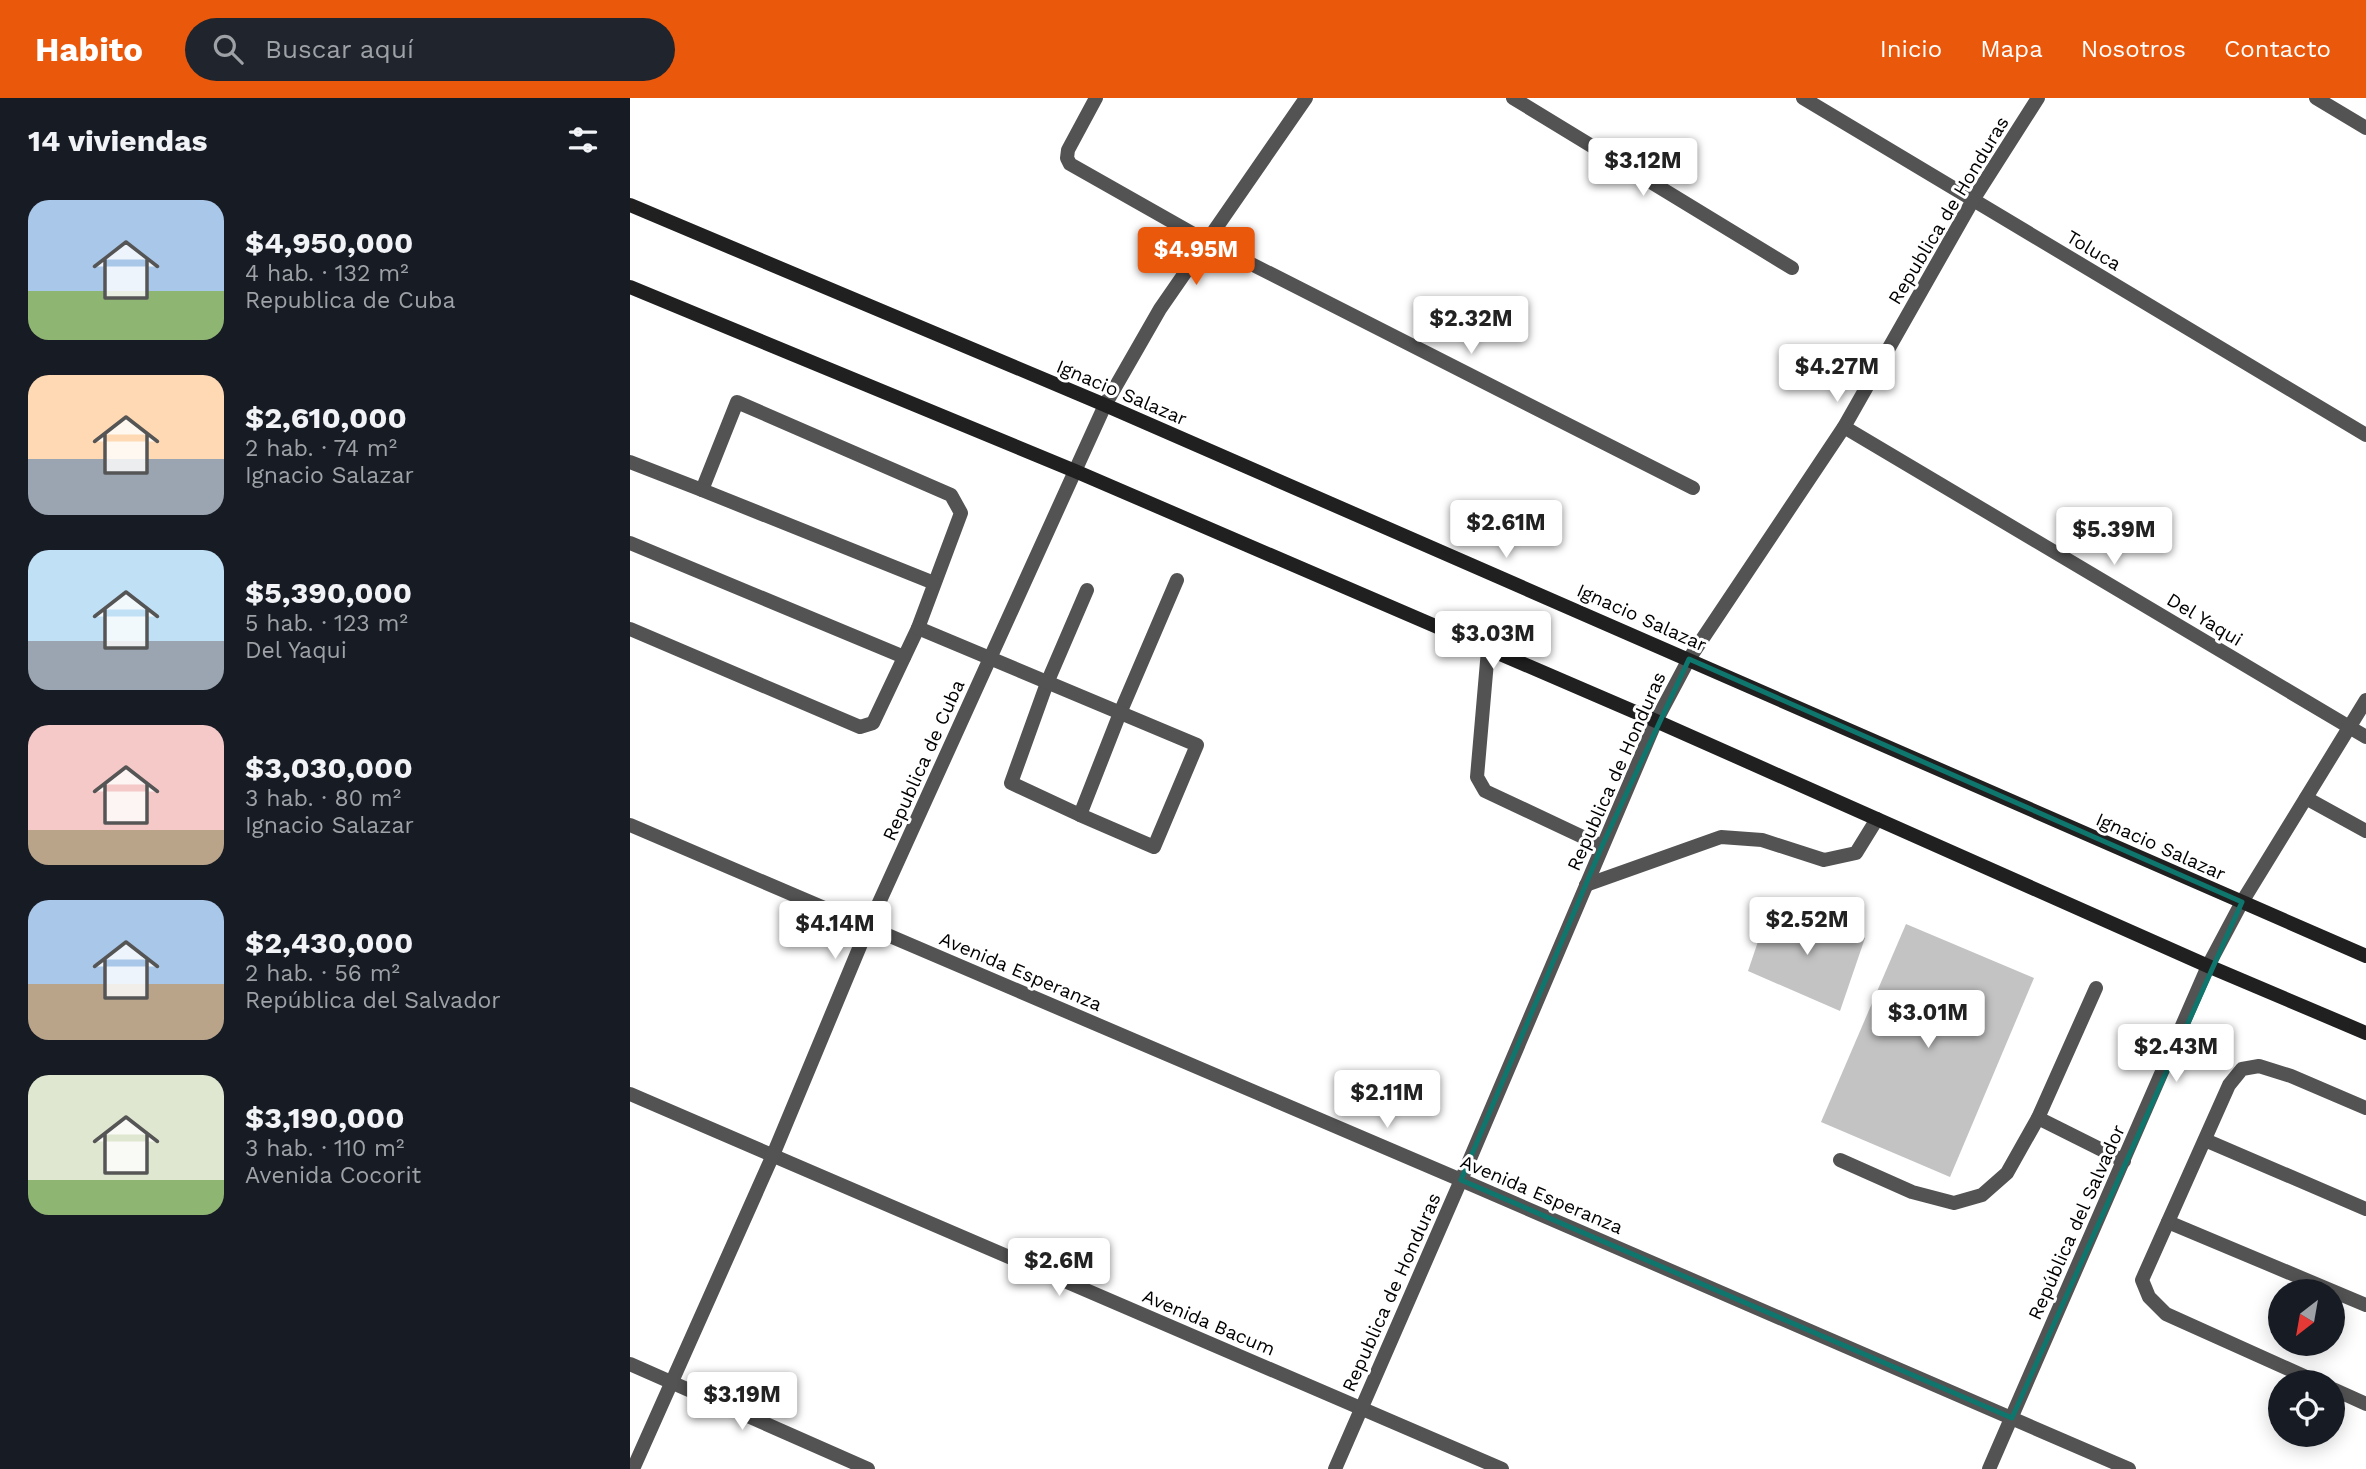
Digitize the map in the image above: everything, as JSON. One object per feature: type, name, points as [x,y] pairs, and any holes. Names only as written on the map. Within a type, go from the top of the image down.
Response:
[{"type":"main road","name":"Ignacio Salazar","points":[[630,205],[1105,405],[2366,956]]},
{"type":"main road","points":[[630,287],[1075,471],[1656,721],[2208,966],[2366,1033]]},
{"type":"street","points":[[1096,98],[1068,150],[1067,158],[1070,164],[1206,241],[1693,488]]},
{"type":"street","name":"Republica de Cuba","points":[[633,1469],[773,1155],[868,927],[1105,405],[1160,309],[1306,98]]},
{"type":"street","points":[[1513,98],[1792,268]]},
{"type":"street","name":"Toluca","points":[[1803,98],[2366,435]]},
{"type":"street","name":"Republica de Honduras","points":[[1335,1469],[1656,721],[1689,659],[1844,427],[1973,200],[2038,98]]},
{"type":"street","points":[[2316,98],[2366,128]]},
{"type":"street","points":[[630,629],[860,727],[873,723],[918,628],[961,513],[951,495],[737,402],[702,490]]},
{"type":"street","name":"Del Yaqui","points":[[1844,427],[2366,737]]},
{"type":"street","points":[[630,462],[934,583]]},
{"type":"street","points":[[630,543],[904,657]]},
{"type":"street","points":[[1080,815],[1177,580]]},
{"type":"street","points":[[918,628],[1047,683],[1197,745],[1154,847],[1011,783],[1047,683],[1087,590]]},
{"type":"street","points":[[1488,650],[1476,777],[1485,790],[1602,846]]},
{"type":"street","name":"República del Salvador","points":[[1989,1469],[2208,966],[2242,902],[2366,700]]},
{"type":"street","points":[[2306,798],[2366,831]]},
{"type":"street","points":[[1586,885],[1721,837],[1762,840],[1825,860],[1856,853],[1877,819]]},
{"type":"street","name":"Avenida Esperanza","points":[[630,825],[2129,1469]]},
{"type":"street","points":[[1840,1160],[1912,1192],[1954,1203],[1982,1195],[2007,1173],[2038,1118],[2096,988]]},
{"type":"street","points":[[2290,1370],[2166,1314],[2149,1297],[2142,1280],[2230,1085],[2242,1069],[2259,1066],[2291,1076],[2366,1108]]},
{"type":"street","name":"Avenida Bacum","points":[[630,1094],[1502,1469]]},
{"type":"street","points":[[2038,1118],[2124,1161]]},
{"type":"street","points":[[2204,1140],[2366,1209]]},
{"type":"street","points":[[2168,1222],[2366,1305]]},
{"type":"street","points":[[630,1364],[868,1469]]},
{"type":"street","points":[[2345,1394],[2366,1404]]},
{"type":"highlighted area","points":[[1689,659],[2242,902],[2012,1418],[1461,1180],[1602,846]]},
{"type":"building","points":[[1770,906],[1865,938],[1840,1011],[1748,971]]},
{"type":"building","points":[[1906,924],[2034,978],[1950,1177],[1821,1122]]}]
